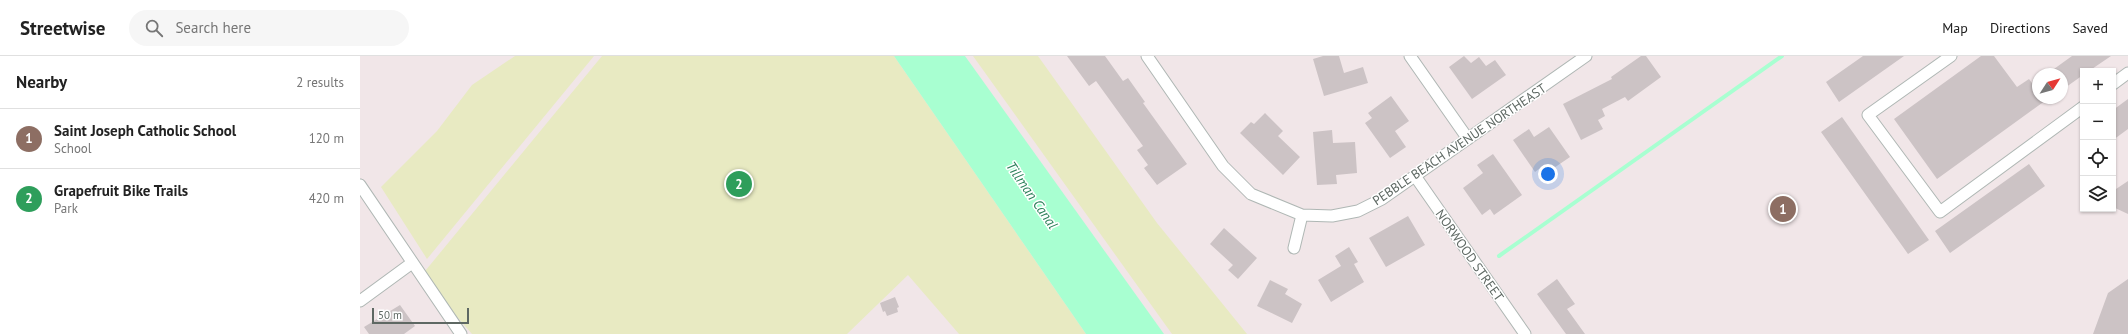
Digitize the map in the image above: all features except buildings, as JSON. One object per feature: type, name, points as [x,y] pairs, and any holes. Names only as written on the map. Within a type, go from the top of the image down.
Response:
[{"type":"street","points":[[1147,56],[1224,166],[1251,194],[1302,215],[1294,248]]},
{"type":"street","points":[[1410,56],[1468,138]]},
{"type":"street","name":"PEBBLE BEACH AVENUE NORTHEAST","points":[[1302,215],[1332,216],[1358,211],[1382,199],[1586,56]]},
{"type":"street","points":[[1951,56],[1868,115],[1940,212],[2080,108]]},
{"type":"street","points":[[2116,82],[2128,73]]},
{"type":"street","name":"NORWOOD STREET","points":[[1414,176],[1525,334]]},
{"type":"street","points":[[360,184],[461,334]]},
{"type":"street","points":[[360,300],[412,263]]},
{"type":"shaded area","points":[[515,56],[594,56],[427,259],[381,187],[437,131],[472,85]]},
{"type":"shaded area","points":[[602,56],[894,56],[1086,334],[959,334],[908,275],[847,334],[472,334],[421,276]]},
{"type":"shaded area","points":[[973,56],[1038,56],[1157,223],[1247,334],[1172,334]]},
{"type":"water","name":"Tillman Canal","points":[[894,56],[965,56],[1164,334],[1086,334]]},
{"type":"waterway","points":[[1499,256],[1782,56]]},
{"type":"place","name":"Grapefruit Bike Trails","points":[[739,184]]},
{"type":"place","name":"Saint Joseph Catholic School","points":[[1783,209]]}]
